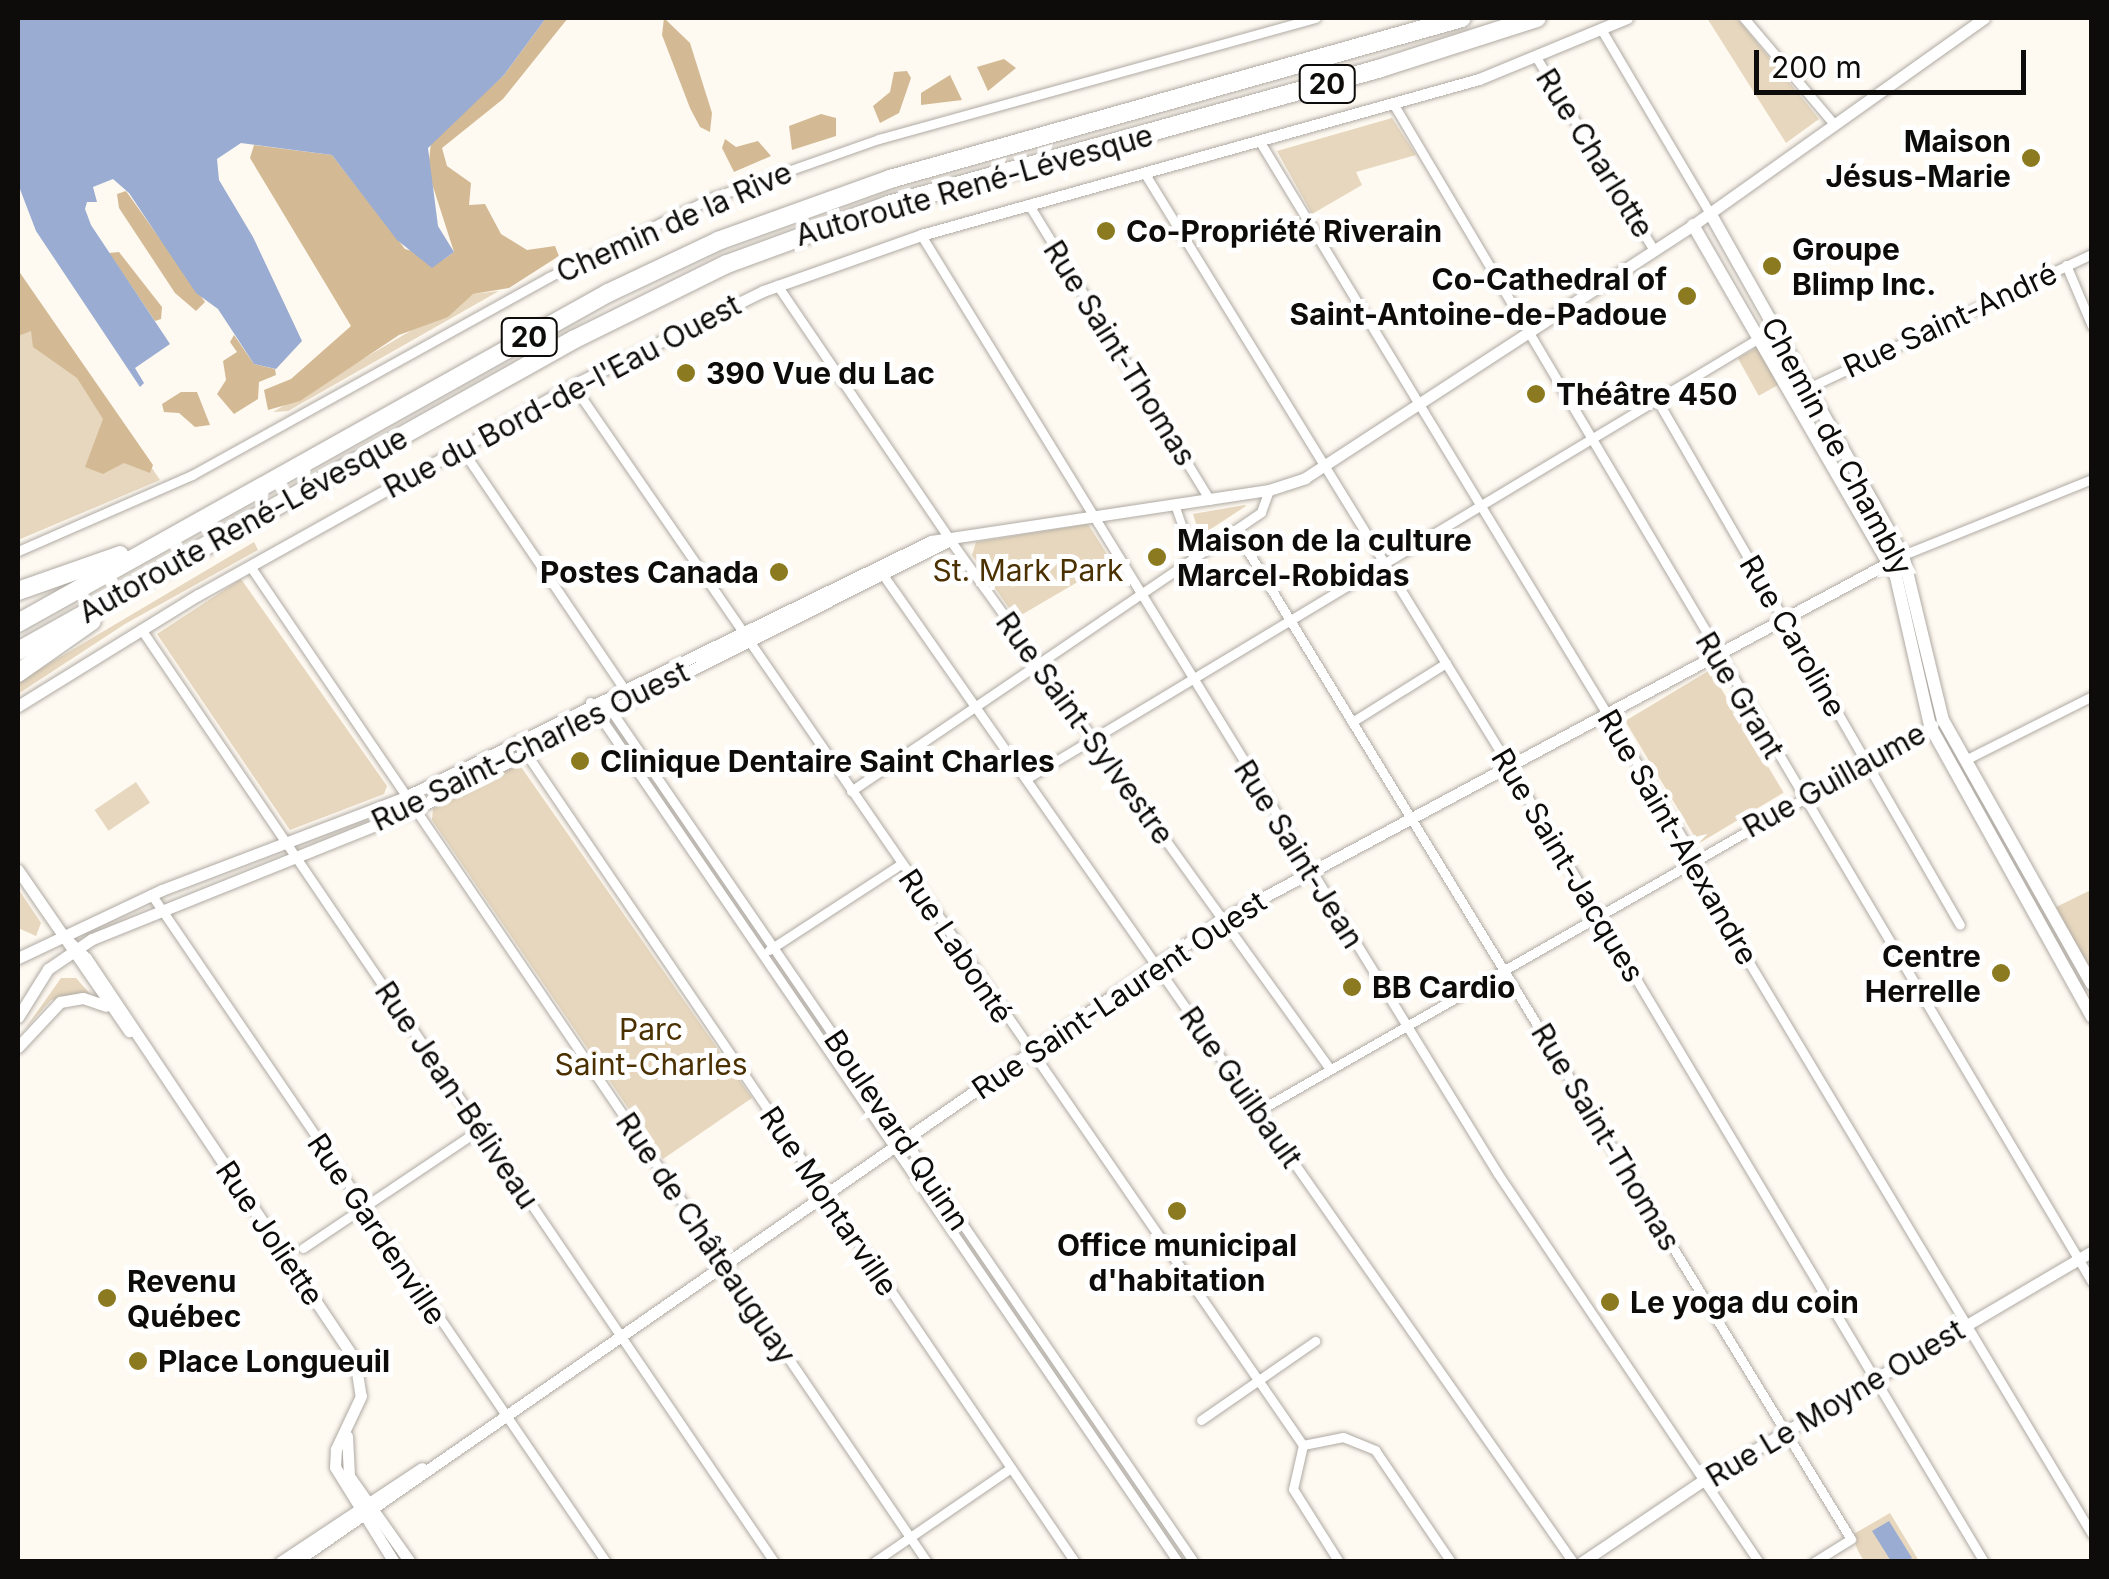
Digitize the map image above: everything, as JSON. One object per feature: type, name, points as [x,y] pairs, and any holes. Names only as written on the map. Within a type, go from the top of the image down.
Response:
[{"type":"highway","name":"Autoroute René-Lévesque","points":[[18,622],[595,300],[763,222],[890,178],[1462,18]]},
{"type":"highway","name":"Autoroute René-Lévesque","points":[[18,651],[611,320],[783,241],[922,195],[1378,70],[1537,18]]},
{"type":"highway","points":[[18,591],[177,534]]},
{"type":"highway","points":[[18,673],[174,563]]},
{"type":"main road","name":"Chemin de Chambly","points":[[1710,213],[1903,556],[1937,723],[1966,760],[2092,984]]},
{"type":"main road","name":"Chemin de Chambly","points":[[1693,224],[1762,336],[1889,563],[1937,723],[2091,1015]]},
{"type":"street","name":"Chemin de la Rive","points":[[18,550],[180,481],[549,278],[714,197],[879,138],[1316,18]]},
{"type":"street","name":"Rue du Bord-de-l'Eau Ouest","points":[[18,706],[140,629],[573,385],[778,285],[921,236],[1394,105],[1536,57],[1627,18]]},
{"type":"street","points":[[1744,18],[1833,123]]},
{"type":"street","name":"Rue Saint-Charles Ouest","points":[[18,1017],[44,974],[74,949],[159,909],[412,810],[744,634],[930,541],[1269,490],[1327,465],[1710,213],[1984,18]]},
{"type":"street","name":"Chemin de Chambly","points":[[1601,29],[1710,213]]},
{"type":"street","name":"Rue Charlotte","points":[[1536,57],[1654,250]]},
{"type":"street","name":"Rue Grant","points":[[1394,105],[1716,656],[2092,1282]]},
{"type":"street","name":"Rue Saint-Alexandre","points":[[1260,142],[1607,714],[2092,1534]]},
{"type":"street","name":"Rue Saint-Jacques","points":[[1144,174],[1327,465],[1984,1562]]},
{"type":"street","name":"Rue Saint-Thomas","points":[[1029,206],[1210,500]]},
{"type":"street","name":"Rue Saint-Jean","points":[[921,236],[1404,1025],[1759,1562]]},
{"type":"street","name":"Rue Saint-André","points":[[1808,388],[2092,254]]},
{"type":"street","points":[[2066,266],[2092,326]]},
{"type":"street","name":"Rue Saint-Sylvestre","points":[[778,285],[950,540],[1330,1069]]},
{"type":"street","points":[[1026,779],[1762,336]]},
{"type":"street","name":"Rue Labonté","points":[[573,385],[1302,1444]]},
{"type":"street","name":"Rue Caroline","points":[[1656,398],[1960,926]]},
{"type":"street","points":[[460,448],[622,686]]},
{"type":"street","points":[[1903,556],[2092,479]]},
{"type":"street","points":[[851,791],[1261,512],[1269,490]]},
{"type":"street","points":[[1174,505],[1194,559]]},
{"type":"street","name":"Rue Saint-Thomas","points":[[1235,530],[1851,1539],[1814,1562]]},
{"type":"street","name":"Rue Saint-Laurent Ouest","points":[[280,1562],[505,1414],[1223,919],[1903,556]]},
{"type":"street","name":"Rue de Châteauguay","points":[[250,566],[412,810],[927,1562]]},
{"type":"street","name":"Rue Guilbault","points":[[879,568],[1574,1562]]},
{"type":"street","name":"Rue Jean-Béliveau","points":[[140,629],[774,1562]]},
{"type":"street","name":"Rue Saint-Charles Ouest","points":[[18,958],[151,894],[406,797],[622,686],[744,634]]},
{"type":"street","points":[[1352,722],[1446,664]]},
{"type":"street","points":[[1966,760],[2092,696]]},
{"type":"street","name":"Boulevard Quinn","points":[[596,699],[762,954],[1194,1562]]},
{"type":"street","name":"Boulevard Quinn","points":[[604,711],[773,947],[898,1143],[1178,1562]]},
{"type":"street","name":"Rue Guillaume","points":[[1258,1111],[1864,761],[1937,723]]},
{"type":"street","name":"Rue Montarville","points":[[517,740],[1075,1562]]},
{"type":"street","points":[[762,954],[900,864]]},
{"type":"street","name":"Rue Joliette","points":[[18,870],[142,1044],[355,1360],[362,1392],[348,1432],[336,1449],[335,1467],[410,1562]]},
{"type":"street","name":"Rue Gardenville","points":[[151,894],[606,1562]]},
{"type":"street","name":"Rue Joliette","points":[[74,949],[108,1007],[142,1044]]},
{"type":"street","points":[[18,1047],[60,1002],[79,998],[108,1007]]},
{"type":"street","points":[[303,1248],[480,1128]]},
{"type":"street","name":"Rue Le Moyne Ouest","points":[[1582,1562],[1702,1481],[2092,1251]]},
{"type":"street","points":[[1201,1420],[1315,1340]]},
{"type":"street","points":[[1339,1562],[1293,1489],[1302,1444],[1343,1437],[1375,1450],[1451,1562]]},
{"type":"street","points":[[874,1562],[1011,1468]]},
{"type":"street","name":"Rue Saint-Laurent Ouest","points":[[295,1562],[364,1508]]},
{"type":"street","name":"Rue Joliette","points":[[364,1508],[394,1562]]},
{"type":"green space","points":[[1707,18],[1737,18],[1819,119],[1786,143]]},
{"type":"green space","points":[[1392,118],[1416,155],[1356,172],[1362,185],[1312,214],[1277,151]]},
{"type":"green space","points":[[18,270],[160,480],[18,540]]},
{"type":"green space","points":[[499,291],[288,411],[273,412],[473,294]]},
{"type":"green space","points":[[1758,347],[1779,385],[1759,396],[1738,358]]},
{"type":"green space","points":[[1246,506],[1200,536],[1193,514]]},
{"type":"green space","name":"St. Mark Park","points":[[1088,524],[1112,562],[1016,618],[972,555],[976,542]]},
{"type":"green space","points":[[254,542],[258,550],[125,624],[18,694],[18,682]]},
{"type":"green space","points":[[241,579],[387,786],[384,794],[290,830],[157,634]]},
{"type":"green space","points":[[1710,670],[1784,793],[1699,844],[1625,721]]},
{"type":"green space","name":"Parc Saint-Charles","points":[[519,764],[752,1098],[663,1159],[432,820],[433,809]]},
{"type":"green space","points":[[136,782],[150,803],[109,831],[95,810]]},
{"type":"green space","points":[[19,890],[41,923],[36,936],[18,928]]},
{"type":"green space","points":[[2091,890],[2091,972],[2056,907]]},
{"type":"green space","points":[[61,978],[76,978],[91,995],[51,1000],[25,1029]]},
{"type":"green space","points":[[1890,1513],[1919,1561],[1864,1561],[1852,1535]]},
{"type":"shaded area","points":[[546,18],[568,18],[503,99],[442,148],[447,166],[471,183],[469,205],[485,204],[501,234],[527,250],[555,246],[559,256],[509,288],[473,294],[448,317],[399,335],[300,401],[268,410],[264,390],[291,379],[351,326],[250,158],[254,145],[332,155],[405,249],[443,260],[454,252],[428,171],[431,142],[504,75]]},
{"type":"shaded area","points":[[664,18],[690,43],[712,113],[710,132],[700,127],[690,108],[662,35]]},
{"type":"shaded area","points":[[1004,59],[1016,68],[988,91],[977,67]]},
{"type":"shaded area","points":[[907,71],[911,78],[899,113],[880,123],[873,106],[890,92],[894,72]]},
{"type":"shaded area","points":[[950,75],[962,100],[921,105],[921,93]]},
{"type":"shaded area","points":[[821,114],[836,118],[836,136],[792,150],[789,126]]},
{"type":"shaded area","points":[[725,139],[736,147],[758,141],[771,156],[734,172],[722,148]]},
{"type":"shaded area","points":[[126,191],[205,302],[196,311],[175,293],[119,208],[117,194]]},
{"type":"shaded area","points":[[119,252],[162,307],[161,319],[155,321],[109,253]]},
{"type":"shaded area","points":[[18,270],[153,465],[150,473],[124,463],[103,474],[85,467],[103,419],[77,378],[33,347],[31,331],[18,336]]},
{"type":"shaded area","points":[[234,335],[254,364],[275,369],[276,375],[259,382],[258,399],[234,414],[217,394],[226,380],[223,361],[237,352],[230,342]]},
{"type":"shaded area","points":[[181,392],[197,392],[210,425],[195,427],[179,413],[164,412],[162,404]]},
{"type":"water","points":[[18,18],[546,18],[504,75],[428,148],[438,226],[454,252],[432,268],[397,240],[332,155],[241,143],[217,159],[219,180],[253,237],[302,341],[276,369],[254,364],[218,309],[196,293],[129,193],[113,179],[93,187],[97,202],[87,202],[85,209],[91,225],[170,344],[135,368],[144,383],[140,387],[36,231],[18,184]]},
{"type":"water","points":[[1889,1521],[1912,1558],[1907,1561],[1891,1561],[1872,1531]]},
{"type":"place","name":"Maison Jésus-Marie","points":[[2031,158]]},
{"type":"place","name":"Co-Propriété Riverain","points":[[1106,231]]},
{"type":"place","name":"Groupe Blimp Inc.","points":[[1772,266]]},
{"type":"place","name":"Co-Cathedral of Saint-Antoine-de-Padoue","points":[[1687,296]]},
{"type":"place","name":"390 Vue du Lac","points":[[686,373]]},
{"type":"place","name":"Théâtre 450","points":[[1536,394]]},
{"type":"place","name":"Maison de la culture Marcel-Robidas","points":[[1157,557]]},
{"type":"place","name":"Postes Canada","points":[[779,572]]},
{"type":"place","name":"Clinique Dentaire Saint Charles","points":[[580,761]]},
{"type":"place","name":"Centre Herrelle","points":[[2001,973]]},
{"type":"place","name":"BB Cardio","points":[[1352,987]]},
{"type":"place","name":"Office municipal d'habitation","points":[[1177,1211]]},
{"type":"place","name":"Revenu Québec","points":[[107,1298]]},
{"type":"place","name":"Le yoga du coin","points":[[1610,1302]]},
{"type":"place","name":"Place Longueuil","points":[[138,1361]]}]
